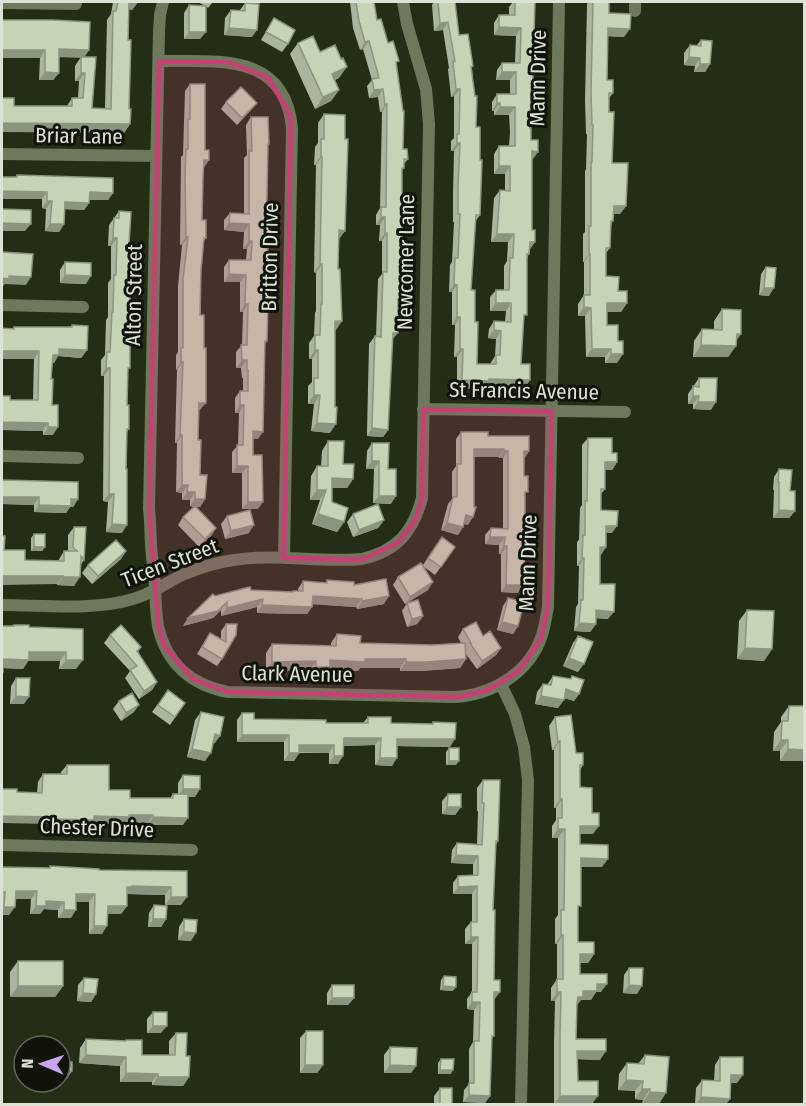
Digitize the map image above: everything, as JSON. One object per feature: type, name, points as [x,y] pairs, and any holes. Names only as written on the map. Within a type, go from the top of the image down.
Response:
[{"type":"street","name":"Alton Street","points":[[155,590],[149,509],[156,156],[160,15],[163,2]]},
{"type":"street","name":"Newcomer Lane","points":[[403,2],[426,89],[428,112],[422,498],[412,525]]},
{"type":"street","name":"Mann Drive","points":[[501,684],[519,671],[533,654],[541,639],[548,607],[559,2]]},
{"type":"street","points":[[2,3],[76,4]]},
{"type":"street","name":"Britton Drive","points":[[159,61],[229,62],[253,68],[280,90],[291,116],[284,558]]},
{"type":"street","name":"Briar Lane","points":[[2,154],[156,156]]},
{"type":"street","points":[[2,305],[83,308]]},
{"type":"street","name":"St Francis Avenue","points":[[423,409],[625,412]]},
{"type":"street","points":[[2,456],[78,459]]},
{"type":"street","name":"Ticen Street","points":[[2,605],[103,605],[135,598],[194,571],[223,561],[251,558],[357,559],[374,556],[398,542],[412,525]]},
{"type":"street","name":"Clark Avenue","points":[[155,590],[158,625],[167,651],[180,669],[200,684],[216,690],[454,697],[478,693],[501,684]]},
{"type":"street","points":[[501,684],[515,714],[524,747],[528,780],[521,1104]]},
{"type":"street","name":"Chester Drive","points":[[2,845],[192,850]]},
{"type":"highlighted area","points":[[159,61],[229,62],[268,77],[291,116],[284,558],[362,559],[398,542],[415,520],[422,498],[423,409],[552,411],[548,607],[541,639],[519,671],[488,690],[459,697],[228,692],[193,679],[164,646],[158,625],[149,509]]},
{"type":"building","points":[[118,2],[129,2],[130,124],[2,123],[2,98],[14,98],[14,106],[72,106],[72,98],[83,98],[85,73],[81,73],[81,57],[96,57],[92,108],[111,109],[113,11],[116,11]]},
{"type":"building","points":[[356,2],[374,2],[377,20],[381,19],[388,43],[393,41],[399,61],[396,62],[404,111],[403,149],[407,149],[408,159],[404,159],[404,168],[402,168],[404,267],[401,267],[401,299],[398,299],[398,333],[393,333],[388,430],[372,428],[375,336],[381,337],[383,272],[387,272],[387,233],[385,233],[385,217],[381,217],[381,207],[386,207],[387,104],[385,105],[383,89],[374,90],[372,79],[379,78],[369,41],[365,42]]},
{"type":"building","points":[[438,2],[455,2],[459,35],[468,34],[475,96],[477,96],[476,127],[480,127],[480,160],[482,160],[480,215],[476,215],[471,290],[475,290],[475,322],[478,322],[477,364],[496,364],[496,355],[500,355],[501,331],[494,330],[494,321],[511,322],[511,303],[496,303],[496,290],[509,290],[510,258],[513,258],[514,234],[497,234],[500,190],[510,191],[510,166],[499,166],[499,146],[515,146],[515,107],[500,107],[500,103],[497,103],[497,94],[516,94],[516,72],[502,72],[502,63],[520,63],[521,28],[499,27],[499,15],[515,15],[515,2],[535,2],[534,34],[538,34],[536,59],[533,59],[530,128],[531,140],[538,140],[538,152],[532,151],[532,230],[535,230],[535,242],[530,242],[529,254],[527,254],[527,315],[524,315],[521,364],[530,364],[530,380],[462,380],[463,349],[460,349],[460,317],[457,317],[457,285],[454,284],[460,214],[458,214],[458,187],[460,143],[457,143],[457,134],[459,134],[460,89],[456,89],[453,62],[455,61],[448,22],[440,23]]},
{"type":"building","points":[[593,2],[609,2],[609,13],[631,14],[630,29],[608,28],[607,80],[613,80],[613,93],[609,93],[609,112],[614,112],[612,163],[628,163],[626,206],[614,206],[610,248],[606,248],[606,276],[619,277],[618,291],[627,291],[627,303],[607,303],[607,325],[618,325],[618,341],[623,341],[623,354],[611,354],[611,349],[592,349],[591,308],[584,307],[584,295],[590,295]]},
{"type":"building","points":[[245,3],[259,4],[257,30],[229,28],[231,10],[245,11]]},
{"type":"building","points":[[189,5],[206,6],[206,32],[189,32]]},
{"type":"building","points":[[274,18],[295,30],[288,44],[266,32]]},
{"type":"building","points":[[2,20],[90,22],[89,50],[59,49],[59,73],[45,72],[45,50],[2,50]]},
{"type":"building","points":[[313,36],[320,52],[335,45],[347,67],[332,74],[339,90],[323,97],[298,43]]},
{"type":"building","points":[[701,40],[712,41],[710,64],[700,64],[700,58],[689,57],[690,45],[701,46]]},
{"type":"building","points":[[190,84],[205,84],[205,150],[209,150],[209,160],[204,160],[203,177],[202,220],[206,220],[206,238],[204,238],[201,270],[200,315],[204,315],[206,403],[199,403],[198,440],[201,440],[200,475],[207,475],[205,499],[195,499],[195,492],[187,492],[188,485],[182,485],[182,435],[180,435],[183,279],[188,237],[186,237],[185,177],[188,119],[190,119]]},
{"type":"building","points":[[241,87],[257,103],[242,118],[226,102]]},
{"type":"building","points":[[324,114],[345,115],[345,139],[348,139],[345,231],[339,230],[338,269],[340,269],[342,321],[335,321],[336,424],[317,423],[320,395],[314,395],[314,378],[318,378],[318,350],[315,350],[315,335],[320,335],[322,304],[321,139],[324,139]]},
{"type":"building","points":[[251,117],[268,117],[269,144],[266,248],[268,248],[267,259],[271,259],[270,305],[268,304],[267,341],[265,341],[263,432],[253,431],[253,455],[262,455],[263,502],[248,502],[248,466],[237,466],[237,445],[243,445],[244,405],[240,405],[240,391],[248,391],[247,360],[242,360],[241,345],[247,345],[248,304],[245,304],[246,275],[229,274],[229,260],[251,260],[252,241],[249,241],[249,224],[229,223],[230,213],[249,214]]},
{"type":"building","points":[[17,175],[113,178],[113,193],[90,192],[89,203],[65,202],[64,224],[50,224],[52,201],[47,201],[47,192],[2,191],[2,177],[17,177]]},
{"type":"building","points":[[2,209],[31,210],[31,224],[2,223]]},
{"type":"building","points":[[119,211],[131,212],[129,244],[133,244],[133,271],[130,271],[130,368],[128,368],[127,405],[129,405],[129,429],[127,429],[126,469],[127,525],[112,524],[114,494],[109,494],[110,368],[106,368],[107,352],[110,352],[114,275],[116,275],[117,238],[113,238],[114,218],[119,218]]},
{"type":"building","points":[[2,252],[33,254],[31,277],[2,278]]},
{"type":"building","points":[[65,262],[91,263],[91,276],[65,275]]},
{"type":"building","points":[[766,267],[776,268],[774,288],[764,288]]},
{"type":"building","points":[[722,309],[741,310],[741,334],[737,334],[736,346],[701,345],[702,329],[722,330]]},
{"type":"building","points":[[72,325],[88,326],[87,350],[59,349],[59,355],[53,355],[52,405],[58,405],[58,427],[48,427],[48,423],[2,422],[2,396],[10,396],[10,400],[38,400],[39,351],[2,351],[2,328],[72,327]]},
{"type":"building","points":[[699,378],[717,378],[716,402],[698,402],[699,396],[693,396],[693,386],[699,387]]},
{"type":"building","points":[[461,432],[488,432],[488,436],[529,436],[529,451],[524,451],[524,476],[528,476],[528,492],[525,492],[526,533],[523,585],[506,585],[507,546],[504,546],[505,537],[490,537],[491,528],[508,529],[508,451],[474,449],[474,507],[476,507],[473,517],[466,515],[463,527],[447,523],[453,497],[457,497],[457,464],[461,464]]},
{"type":"building","points":[[588,438],[612,438],[612,453],[617,453],[617,462],[605,462],[605,489],[601,489],[601,510],[618,511],[617,526],[606,526],[606,547],[600,547],[600,584],[615,584],[614,612],[596,610],[596,624],[579,623],[581,600],[583,600],[584,558],[582,558],[585,501],[587,501]]},
{"type":"building","points":[[328,441],[344,441],[343,464],[354,464],[353,479],[332,478],[332,502],[348,508],[344,522],[318,514],[326,490],[317,490],[317,466],[328,466]]},
{"type":"building","points":[[372,443],[389,443],[388,469],[396,469],[396,496],[379,496],[379,461],[372,461]]},
{"type":"building","points":[[779,469],[792,470],[790,491],[795,491],[795,511],[779,510]]},
{"type":"building","points":[[2,480],[78,482],[78,499],[71,499],[71,506],[39,505],[39,497],[2,497]]},
{"type":"building","points":[[378,504],[384,520],[359,530],[353,514]]},
{"type":"building","points":[[195,506],[216,528],[205,539],[183,517]]},
{"type":"building","points":[[250,510],[254,525],[231,531],[227,516]]},
{"type":"building","points":[[74,527],[86,527],[84,560],[81,556],[80,577],[2,576],[2,536],[5,536],[4,550],[25,550],[25,560],[64,561],[64,551],[77,551],[73,547]]},
{"type":"building","points":[[34,534],[45,534],[45,547],[34,547]]},
{"type":"building","points":[[442,537],[455,547],[441,567],[428,558]]},
{"type":"building","points":[[116,540],[126,551],[98,576],[88,565]]},
{"type":"building","points":[[421,563],[433,582],[410,597],[398,577]]},
{"type":"building","points":[[386,579],[389,596],[362,601],[362,599],[313,596],[312,607],[262,605],[263,599],[227,608],[227,602],[218,611],[188,618],[213,594],[215,596],[250,587],[251,590],[303,591],[303,581],[354,582],[354,585]]},
{"type":"building","points":[[508,598],[524,602],[518,626],[502,622]]},
{"type":"building","points":[[418,600],[423,616],[412,619],[407,603]]},
{"type":"building","points":[[747,610],[774,611],[772,649],[745,648]]},
{"type":"building","points":[[476,622],[483,636],[490,631],[501,648],[482,661],[463,629]]},
{"type":"building","points":[[226,624],[237,624],[236,635],[222,659],[202,647],[210,633],[226,642]]},
{"type":"building","points":[[121,625],[141,647],[137,651],[157,682],[144,691],[130,670],[137,666],[110,635]]},
{"type":"building","points":[[2,626],[83,629],[83,660],[66,660],[66,652],[29,652],[29,660],[3,659],[2,672]]},
{"type":"building","points":[[337,634],[361,636],[360,643],[432,645],[465,643],[466,659],[427,662],[406,662],[406,659],[365,659],[365,662],[330,660],[330,667],[316,667],[316,661],[272,662],[272,644],[336,646]]},
{"type":"building","points":[[578,636],[593,642],[584,664],[569,658]]},
{"type":"building","points":[[553,676],[571,679],[572,676],[584,680],[579,694],[566,689],[564,700],[541,696],[543,684],[551,685]]},
{"type":"building","points":[[16,678],[30,678],[29,697],[16,696]]},
{"type":"building","points":[[168,690],[185,703],[175,717],[158,705]]},
{"type":"building","points":[[132,693],[139,705],[126,713],[119,701]]},
{"type":"building","points":[[789,706],[804,706],[804,750],[788,749],[788,740],[781,740],[782,721],[788,721]]},
{"type":"building","points":[[201,712],[224,717],[220,736],[215,734],[211,753],[192,749]]},
{"type":"building","points":[[242,713],[254,713],[254,719],[326,720],[326,723],[368,723],[368,717],[391,717],[391,723],[456,723],[455,739],[397,739],[397,758],[380,758],[381,738],[344,738],[343,756],[334,756],[334,745],[299,745],[299,753],[289,753],[289,735],[242,735]]},
{"type":"building","points":[[571,715],[576,753],[583,753],[583,765],[580,765],[580,787],[592,788],[592,813],[599,813],[599,826],[580,826],[580,844],[608,845],[608,859],[581,858],[581,906],[578,906],[578,942],[594,942],[594,954],[580,954],[580,974],[607,974],[607,984],[597,984],[597,991],[583,991],[583,997],[578,997],[577,1003],[576,1039],[606,1039],[606,1051],[577,1051],[578,1081],[598,1081],[598,1096],[560,1096],[561,992],[557,992],[557,979],[563,979],[561,910],[564,910],[565,829],[558,829],[558,818],[562,818],[562,799],[560,799],[560,741],[558,742],[555,717]]},
{"type":"building","points":[[449,748],[459,748],[459,761],[449,761]]},
{"type":"building","points":[[67,765],[109,765],[109,790],[130,790],[130,798],[173,798],[173,794],[188,794],[188,818],[129,815],[129,817],[94,816],[94,820],[2,816],[2,789],[42,793],[43,774],[67,774]]},
{"type":"building","points":[[183,775],[200,776],[200,789],[183,789]]},
{"type":"building","points":[[483,780],[500,780],[493,910],[495,910],[494,980],[500,980],[500,992],[494,992],[490,1096],[469,1095],[469,1083],[474,1083],[474,1041],[479,1041],[480,1002],[472,1002],[472,992],[477,992],[478,937],[471,937],[471,922],[477,922],[477,886],[458,887],[458,876],[478,875],[478,856],[456,855],[457,843],[482,845]]},
{"type":"building","points":[[448,794],[461,794],[461,807],[447,807]]},
{"type":"building","points":[[50,866],[99,870],[187,871],[187,897],[171,897],[171,887],[127,887],[127,906],[108,906],[107,926],[94,926],[95,894],[76,894],[76,910],[64,910],[64,902],[46,901],[46,906],[36,906],[37,891],[16,891],[15,907],[4,907],[2,867],[50,868]]},
{"type":"building","points":[[154,905],[167,906],[166,919],[153,919]]},
{"type":"building","points":[[184,919],[197,920],[196,933],[184,932]]},
{"type":"building","points":[[18,961],[63,961],[63,986],[18,986]]},
{"type":"building","points":[[629,968],[643,968],[642,986],[629,985]]},
{"type":"building","points":[[444,976],[456,977],[456,987],[443,986]]},
{"type":"building","points":[[84,978],[98,979],[96,994],[83,993]]},
{"type":"building","points":[[332,985],[354,985],[354,998],[332,998]]},
{"type":"building","points":[[153,1012],[167,1012],[167,1026],[153,1026]]},
{"type":"building","points":[[306,1031],[323,1031],[323,1065],[305,1065]]},
{"type":"building","points":[[176,1033],[187,1033],[186,1056],[190,1056],[189,1077],[158,1077],[158,1074],[126,1073],[126,1057],[86,1055],[86,1039],[142,1040],[142,1055],[175,1055]]},
{"type":"building","points":[[390,1047],[417,1048],[416,1066],[390,1065]]},
{"type":"building","points":[[645,1055],[669,1057],[666,1093],[642,1089],[643,1081],[626,1080],[627,1063],[644,1064]]},
{"type":"building","points":[[720,1057],[743,1057],[743,1075],[731,1075],[730,1099],[701,1097],[702,1080],[720,1081]]},
{"type":"building","points":[[441,1059],[454,1059],[453,1070],[440,1070]]},
{"type":"building","points":[[440,1088],[452,1088],[452,1104],[440,1104]]}]
